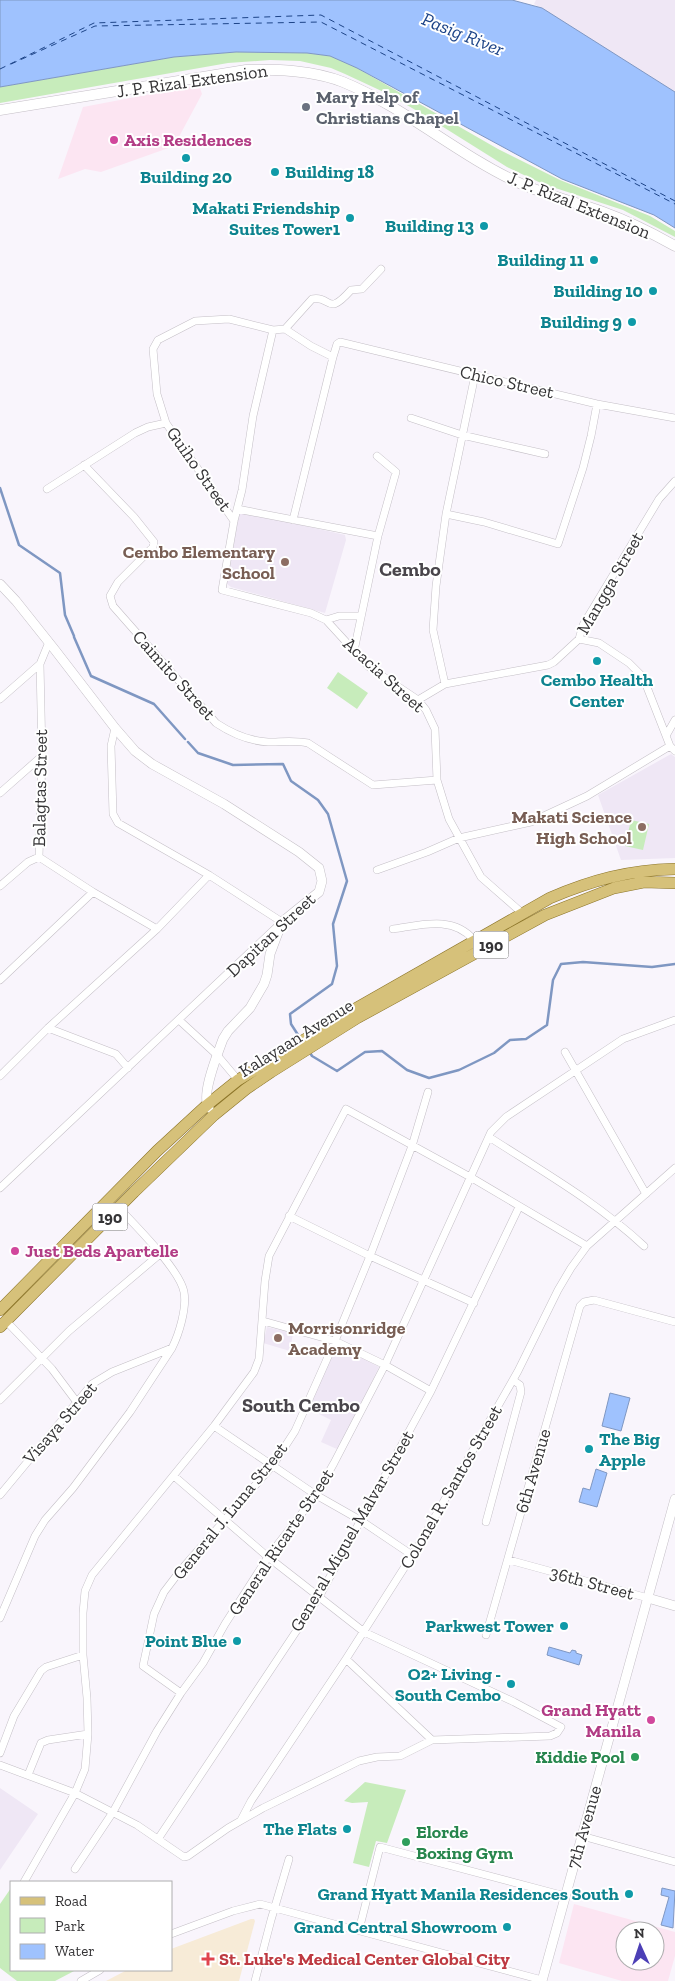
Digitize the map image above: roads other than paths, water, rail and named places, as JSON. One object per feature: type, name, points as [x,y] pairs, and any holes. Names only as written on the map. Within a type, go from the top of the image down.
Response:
[{"type":"main road","name":"J. P. Rizal Extension","points":[[0,110],[246,70],[276,69],[298,71],[344,83],[377,99],[481,164],[518,183],[604,212],[652,233],[675,246]]},
{"type":"main road","name":"Kalayaan Avenue","points":[[3,1324],[214,1115],[291,1054],[474,940],[550,898],[582,884],[621,873],[675,869]]},
{"type":"main road","name":"Kalayaan Avenue","points":[[316,1038],[357,1018],[550,912],[614,888],[644,882],[675,883]]},
{"type":"main road","name":"Kalayaan Avenue","points":[[0,1310],[157,1151],[206,1105],[238,1080],[291,1054]]},
{"type":"street","points":[[293,520],[333,357],[284,329],[312,299],[318,298],[332,305],[338,303],[351,290],[362,289],[381,269]]},
{"type":"street","name":"Guiho Street","points":[[234,520],[166,423],[157,394],[153,349],[158,340],[195,321],[237,320],[273,330],[284,329]]},
{"type":"street","points":[[234,520],[242,490],[253,416],[273,330]]},
{"type":"street","name":"Chico Street","points":[[333,357],[337,344],[340,342],[597,404],[675,418]]},
{"type":"street","points":[[444,684],[433,630],[436,586],[446,514],[475,375]]},
{"type":"street","points":[[446,514],[484,522],[556,544],[559,543],[585,460],[597,404]]},
{"type":"street","points":[[410,418],[462,435],[545,454]]},
{"type":"street","points":[[47,489],[135,433],[148,427],[166,423]]},
{"type":"street","points":[[354,651],[378,536],[396,472],[377,456]]},
{"type":"street","name":"Caimito Street","points":[[84,465],[143,527],[154,542],[153,547],[114,589],[110,596],[113,606],[216,723],[229,732],[265,742],[308,743],[373,785],[407,784],[437,780]]},
{"type":"street","name":"Mangga Street","points":[[418,700],[444,684],[548,666],[554,662],[579,639],[583,625],[654,508],[675,481]]},
{"type":"street","points":[[237,509],[378,536]]},
{"type":"street","name":"Acacia Street","points":[[234,520],[222,590],[311,613],[326,620],[369,667],[418,700],[426,710],[435,729],[437,780],[449,819],[481,877],[522,913]]},
{"type":"street","name":"Dapitan Street","points":[[0,584],[49,642],[115,728],[141,757],[233,809],[299,852],[319,868],[322,881],[319,892],[282,922],[0,1188]]},
{"type":"street","points":[[326,620],[345,616],[360,616]]},
{"type":"street","points":[[377,870],[459,838],[531,822],[587,796],[673,749],[643,677],[629,663],[599,643],[579,639]]},
{"type":"street","name":"Balagtas Street","points":[[49,642],[40,664],[42,756],[39,857],[93,892],[157,929]]},
{"type":"street","points":[[0,699],[40,664]]},
{"type":"street","points":[[667,734],[675,720]]},
{"type":"street","points":[[115,728],[111,746],[114,818],[118,823],[209,875],[282,922],[270,954],[268,975],[264,984],[250,1008],[228,1031],[217,1056],[207,1092],[206,1105],[214,1115]]},
{"type":"street","points":[[0,793],[42,756]]},
{"type":"street","points":[[0,886],[28,862],[39,857]]},
{"type":"street","points":[[0,1076],[48,1028],[157,929],[209,875]]},
{"type":"street","points":[[0,980],[93,892]]},
{"type":"street","points":[[393,929],[440,923],[450,924],[461,928],[474,940]]},
{"type":"street","points":[[179,1020],[217,1056],[238,1080]]},
{"type":"street","name":"General Ricarte Street","points":[[75,1869],[112,1812],[157,1731],[203,1663],[268,1557],[316,1495],[385,1365],[472,1178],[489,1137],[506,1117],[623,1039],[675,1020]]},
{"type":"street","points":[[48,1028],[116,1054],[128,1068]]},
{"type":"street","points":[[565,1052],[577,1070],[646,1194]]},
{"type":"street","name":"General J. Luna Street","points":[[181,1693],[143,1666],[154,1614],[164,1592],[180,1570],[273,1465],[295,1431],[335,1342],[370,1256],[412,1146],[428,1092]]},
{"type":"street","points":[[25,1881],[75,1793],[85,1769],[88,1734],[83,1656],[84,1591],[92,1575],[214,1426],[254,1372],[259,1359],[268,1259],[346,1108],[472,1178],[588,1246]]},
{"type":"street","points":[[489,1137],[557,1180],[615,1222],[644,1246]]},
{"type":"street","name":"Colonel R. Santos Street","points":[[240,1821],[279,1758],[364,1632],[412,1555],[514,1380],[558,1290],[588,1246],[675,1168]]},
{"type":"street","name":"General Miguel Malvar Street","points":[[158,1839],[319,1597],[431,1391],[520,1207]]},
{"type":"street","points":[[0,1618],[35,1536],[45,1520],[130,1412],[172,1348],[180,1326],[184,1294],[180,1282],[160,1254],[119,1208]]},
{"type":"street","points":[[289,1216],[370,1256],[474,1303]]},
{"type":"street","points":[[0,1400],[93,1309],[160,1254]]},
{"type":"street","name":"6th Avenue","points":[[486,1635],[509,1560],[580,1306],[584,1302],[594,1300],[675,1322]]},
{"type":"street","points":[[263,1320],[335,1342],[385,1365],[431,1391]]},
{"type":"street","points":[[3,1324],[42,1358],[76,1401]]},
{"type":"street","name":"Visaya Street","points":[[0,1495],[92,1384],[101,1377],[172,1348]]},
{"type":"street","points":[[486,1522],[521,1392],[520,1385],[514,1380]]},
{"type":"street","points":[[214,1426],[316,1495],[360,1520],[412,1555]]},
{"type":"street","points":[[0,1764],[75,1793],[158,1839],[184,1857],[240,1821],[359,1761],[377,1757],[400,1756],[432,1740],[550,1736],[557,1733],[561,1727],[514,1702],[364,1632],[268,1557],[174,1476]]},
{"type":"street","name":"7th Avenue","points":[[543,1981],[675,1499]]},
{"type":"street","name":"36th Street","points":[[509,1560],[675,1606]]},
{"type":"street","points":[[0,1753],[16,1711],[43,1668],[83,1656]]},
{"type":"street","points":[[346,1659],[432,1740]]},
{"type":"street","points":[[28,1775],[41,1743],[88,1734]]},
{"type":"street","points":[[582,1836],[675,1862]]},
{"type":"street","points":[[359,1930],[380,1847],[565,1896]]},
{"type":"street","points":[[255,1981],[289,1859]]},
{"type":"street","points":[[172,1934],[250,1905],[260,1904],[543,1981]]},
{"type":"street","points":[[80,1981],[98,1971]]},
{"type":"water","name":"Pasig River","points":[[0,0],[512,0],[542,8],[675,92],[675,228],[654,215],[562,179],[357,68],[330,56],[307,53],[236,52],[174,57],[0,87]]},
{"type":"water","points":[[610,1393],[630,1398],[621,1431],[602,1426]]},
{"type":"water","points":[[596,1469],[607,1473],[597,1507],[579,1502],[583,1488],[590,1490]]},
{"type":"water","points":[[549,1647],[570,1653],[572,1650],[576,1651],[576,1653],[582,1655],[579,1665],[547,1655]]},
{"type":"water","points":[[662,1888],[675,1891],[673,1928],[665,1926],[665,1921],[662,1921],[669,1897],[661,1895]]},
{"type":"waterway","points":[[0,488],[19,545],[60,573],[65,615],[74,636]]},
{"type":"waterway","points":[[74,637],[91,676],[154,704],[185,739]]},
{"type":"waterway","points":[[188,742],[198,753],[233,765],[283,764],[291,781],[318,800],[328,814],[347,881],[333,924],[337,966],[332,984],[290,1014],[291,1024],[300,1038]]},
{"type":"waterway","points":[[309,1051],[312,1056],[337,1071],[365,1052],[382,1051],[407,1070],[429,1078],[459,1070],[494,1053],[510,1040],[526,1039],[547,1025],[553,980],[561,964],[583,962],[652,967],[675,964]]},
{"type":"place","name":"Mary Help of Christians Chapel","points":[[306,107]]},
{"type":"place","name":"Axis Residences","points":[[114,140]]},
{"type":"place","name":"Building 20","points":[[186,158]]},
{"type":"place","name":"Building 18","points":[[275,172]]},
{"type":"place","name":"Makati Friendship Suites Tower1","points":[[350,218]]},
{"type":"place","name":"Building 13","points":[[484,226]]},
{"type":"place","name":"Building 11","points":[[594,260]]},
{"type":"place","name":"Building 10","points":[[653,291]]},
{"type":"place","name":"Building 9","points":[[632,322]]},
{"type":"place","name":"Cembo Elementary School","points":[[285,562]]},
{"type":"place","name":"Cembo Health Center","points":[[597,661]]},
{"type":"place","name":"Makati Science High School","points":[[642,827]]},
{"type":"place","name":"Just Beds Apartelle","points":[[15,1251]]},
{"type":"place","name":"Morrisonridge Academy","points":[[278,1338]]},
{"type":"place","name":"The Big Apple","points":[[589,1449]]},
{"type":"place","name":"Parkwest Tower","points":[[564,1626]]},
{"type":"place","name":"Point Blue","points":[[237,1641]]},
{"type":"place","name":"O2+ Living - South Cembo","points":[[511,1684]]},
{"type":"place","name":"Grand Hyatt Manila","points":[[651,1720]]},
{"type":"place","name":"Kiddie Pool","points":[[635,1757]]},
{"type":"place","name":"The Flats","points":[[347,1829]]},
{"type":"place","name":"Elorde Boxing Gym","points":[[406,1842]]},
{"type":"place","name":"Grand Hyatt Manila Residences South","points":[[629,1894]]},
{"type":"place","name":"Grand Central Showroom","points":[[507,1927]]},
{"type":"place","name":"St. Luke's Medical Center Global City","points":[[208,1959]]},
{"type":"district","name":"Cembo","points":[[410,569]]},
{"type":"district","name":"South Cembo","points":[[301,1405]]}]
